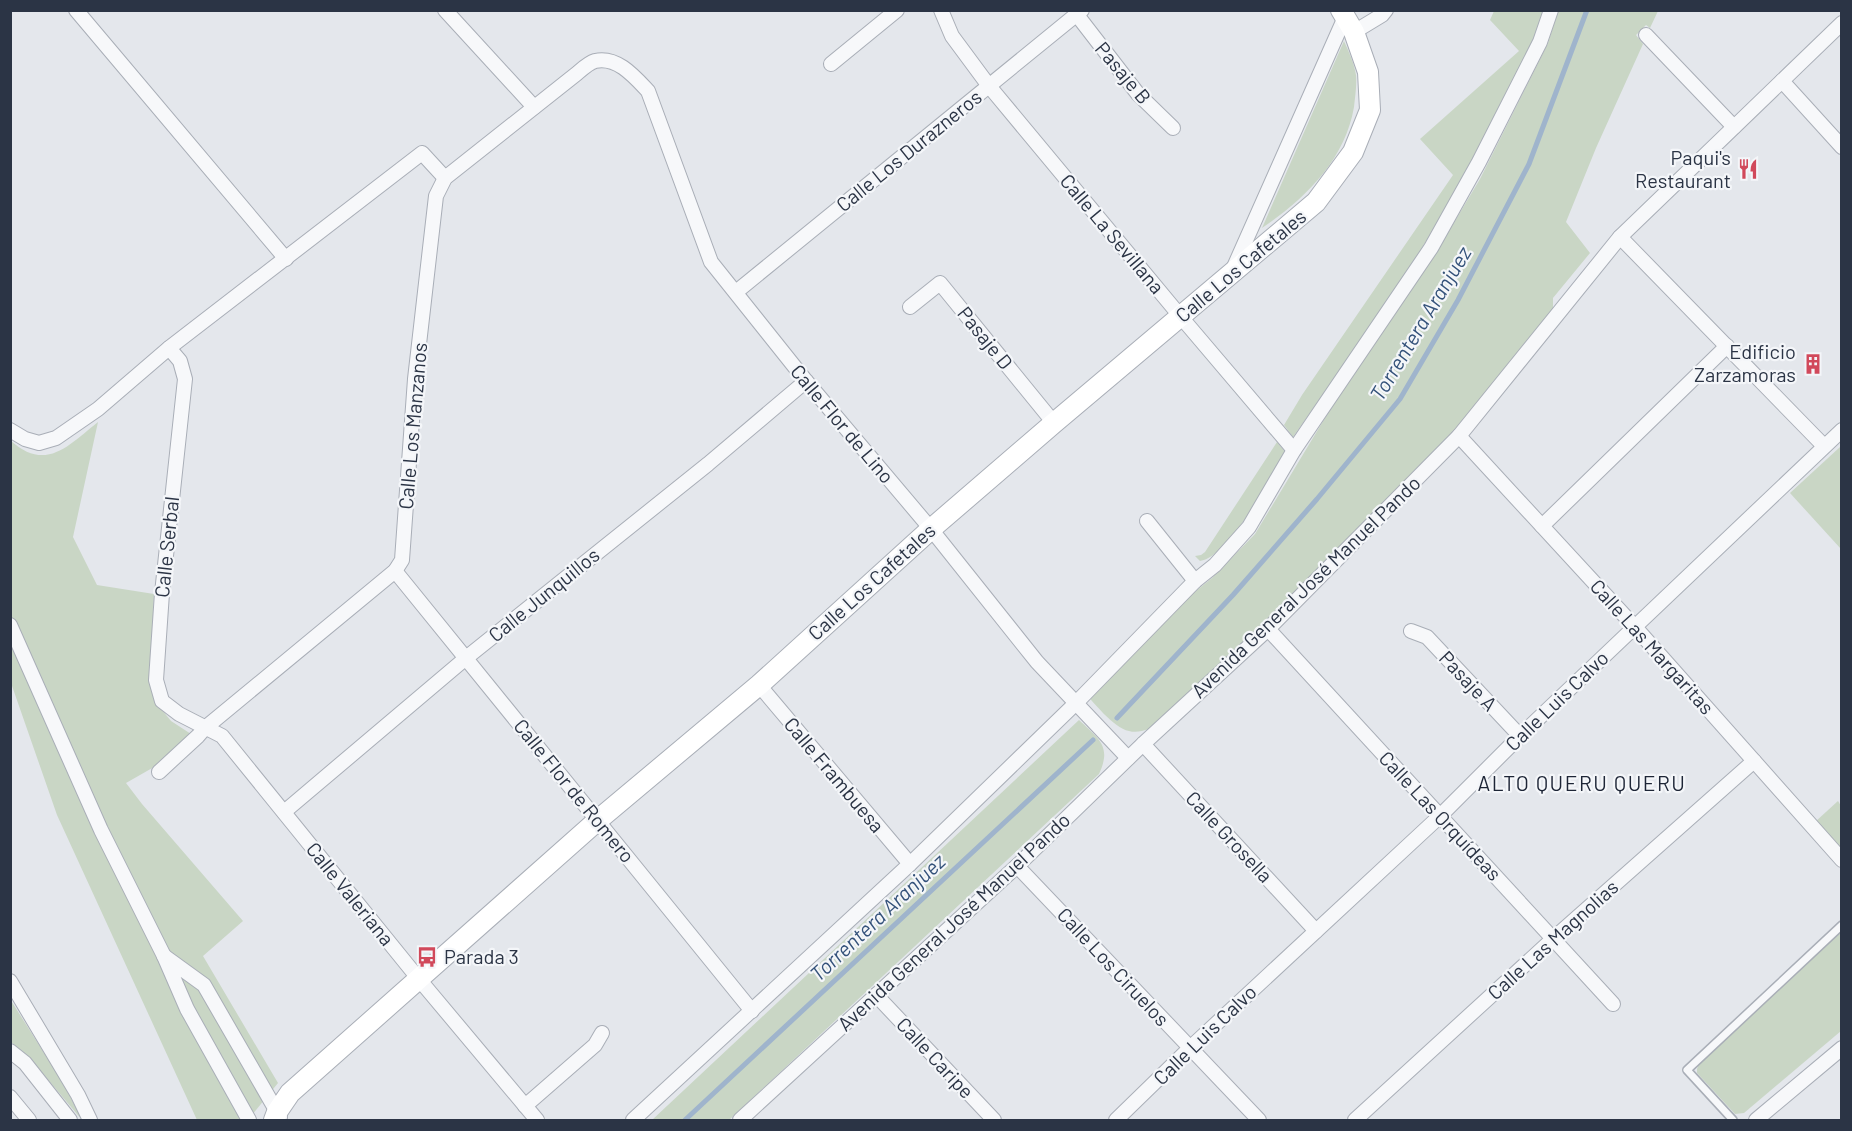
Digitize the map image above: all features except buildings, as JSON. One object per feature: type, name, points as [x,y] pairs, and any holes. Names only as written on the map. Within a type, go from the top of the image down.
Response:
[{"type":"main road","name":"Calle Los Cafetales","points":[[278,1118],[290,1093],[418,978],[598,820],[759,685],[1054,423],[1316,202],[1353,152],[1370,110],[1368,72],[1347,20]]},
{"type":"street","points":[[76,10],[286,259]]},
{"type":"street","points":[[10,430],[25,439],[39,443],[56,438],[98,409],[169,348],[422,153],[445,178],[534,107],[446,10]]},
{"type":"street","points":[[831,64],[897,10]]},
{"type":"street","name":"Calle La Sevillana","points":[[941,10],[952,36],[989,86],[1293,450]]},
{"type":"street","points":[[1232,274],[1347,20],[1382,15],[1386,10]]},
{"type":"street","points":[[633,1120],[910,864],[1076,703],[1195,581],[1215,565],[1249,527],[1293,450],[1431,248],[1485,152],[1540,42],[1551,10]]},
{"type":"street","points":[[1838,10],[1842,15]]},
{"type":"street","name":"Calle Los Durazneros","points":[[736,292],[1079,13]]},
{"type":"street","name":"Pasaje B","points":[[1079,13],[1138,94],[1173,128]]},
{"type":"street","name":"Avenida General José Manuel Pando","points":[[740,1120],[1017,866],[1128,758],[1268,629],[1459,436],[1620,237],[1842,23]]},
{"type":"street","points":[[1646,35],[1734,127]]},
{"type":"street","name":"Calle Flor de Lino","points":[[534,107],[593,61],[610,61],[628,71],[648,91],[711,262],[1037,662],[1128,758]]},
{"type":"street","points":[[1782,81],[1842,147]]},
{"type":"street","name":"Calle Los Manzanos","points":[[395,571],[402,560],[415,380],[436,196],[445,178]]},
{"type":"street","points":[[1620,237],[1824,446]]},
{"type":"street","name":"Pasaje D","points":[[910,308],[940,283],[1054,423]]},
{"type":"street","points":[[1542,525],[1727,346]]},
{"type":"street","name":"Calle Serbal","points":[[169,348],[180,361],[185,379],[162,593],[156,680],[162,701],[178,714],[205,728]]},
{"type":"street","name":"Calle Junquillos","points":[[284,812],[466,658],[708,464],[806,381]]},
{"type":"street","name":"Calle Luis Calvo","points":[[1116,1120],[1190,1048],[1440,816],[1520,736],[1842,430]]},
{"type":"street","name":"Calle Las Margaritas","points":[[1459,436],[1635,627],[1842,860]]},
{"type":"street","points":[[1147,521],[1195,581]]},
{"type":"street","points":[[159,772],[205,728],[395,571]]},
{"type":"street","name":"Calle Flor de Romero","points":[[395,571],[752,1011]]},
{"type":"street","points":[[10,625],[100,830],[164,956],[187,1009],[249,1120]]},
{"type":"street","name":"Calle Las Orquídeas","points":[[1268,629],[1613,1004]]},
{"type":"street","name":"Pasaje A","points":[[1412,631],[1427,637],[1520,736]]},
{"type":"street","name":"Calle Frambuesa","points":[[759,685],[910,864]]},
{"type":"street","name":"Calle Valeriana","points":[[205,728],[222,736],[418,978],[537,1120]]},
{"type":"street","name":"Calle Grosella","points":[[1143,744],[1316,931]]},
{"type":"street","name":"Calle Las Magnolias","points":[[1355,1120],[1754,760]]},
{"type":"street","name":"Calle Los Ciruelos","points":[[1017,866],[1259,1120]]},
{"type":"street","points":[[164,956],[204,985],[278,1118]]},
{"type":"street","points":[[10,981],[78,1095],[90,1120]]},
{"type":"street","name":"Calle Caripe","points":[[876,995],[994,1120]]},
{"type":"street","points":[[525,1106],[595,1045],[602,1032]]},
{"type":"street","points":[[1760,1119],[1842,1048]]},
{"type":"street","points":[[10,1051],[25,1063],[70,1120]]},
{"type":"street","points":[[10,1097],[29,1120]]},
{"type":"lane","points":[[1733,1120],[1687,1070],[1842,925]]},
{"type":"green space","points":[[1494,11],[1545,11],[1494,124],[1464,178],[1399,283],[1293,437],[1284,425],[1302,395],[1453,175],[1420,139],[1519,51],[1490,20]]},
{"type":"green space","points":[[1558,11],[1658,11],[1650,28],[1646,25],[1636,35],[1643,44],[1596,148],[1566,222],[1590,253],[1553,298],[1553,312],[1452,433],[1257,629],[1149,729],[1134,732],[1116,725],[1081,689],[1141,635],[1212,578],[1255,534],[1331,408],[1437,251],[1480,179],[1548,43]]},
{"type":"green space","points":[[1344,41],[1354,66],[1356,83],[1354,107],[1342,144],[1332,161],[1308,191],[1262,228]]},
{"type":"green space","points":[[98,422],[73,537],[97,585],[154,594],[150,683],[158,705],[171,721],[191,734],[154,767],[126,783],[243,921],[203,956],[278,1083],[252,1115],[251,1120],[197,1120],[57,815],[11,683],[10,440],[23,450],[46,455],[67,447]]},
{"type":"green space","points":[[1277,442],[1286,453],[1260,497],[1224,546],[1200,561],[1195,556],[1205,552]]},
{"type":"green space","points":[[1840,447],[1842,449],[1841,549],[1790,493]]},
{"type":"green space","points":[[1079,720],[1098,738],[1104,750],[1103,764],[1099,774],[729,1120],[652,1120]]},
{"type":"green space","points":[[1838,801],[1841,806],[1841,850],[1815,822]]},
{"type":"green space","points":[[1841,931],[1841,1031],[1744,1113],[1735,1114],[1697,1073],[1699,1064]]},
{"type":"green space","points":[[10,999],[63,1083],[82,1120],[28,1056],[11,1042]]},
{"type":"waterway","name":"Torrentera Aranjuez","points":[[1117,718],[1233,595],[1400,399],[1458,300],[1529,164],[1587,10]]},
{"type":"waterway","name":"Torrentera Aranjuez","points":[[685,1120],[1093,740]]},
{"type":"place","name":"Paqui's Restaurant","points":[[1748,169]]},
{"type":"place","name":"Edificio Zarzamoras","points":[[1813,364]]},
{"type":"place","name":"Parada 3","points":[[427,957]]},
{"type":"district","name":"ALTO QUERU QUERU","points":[[1582,784]]}]
